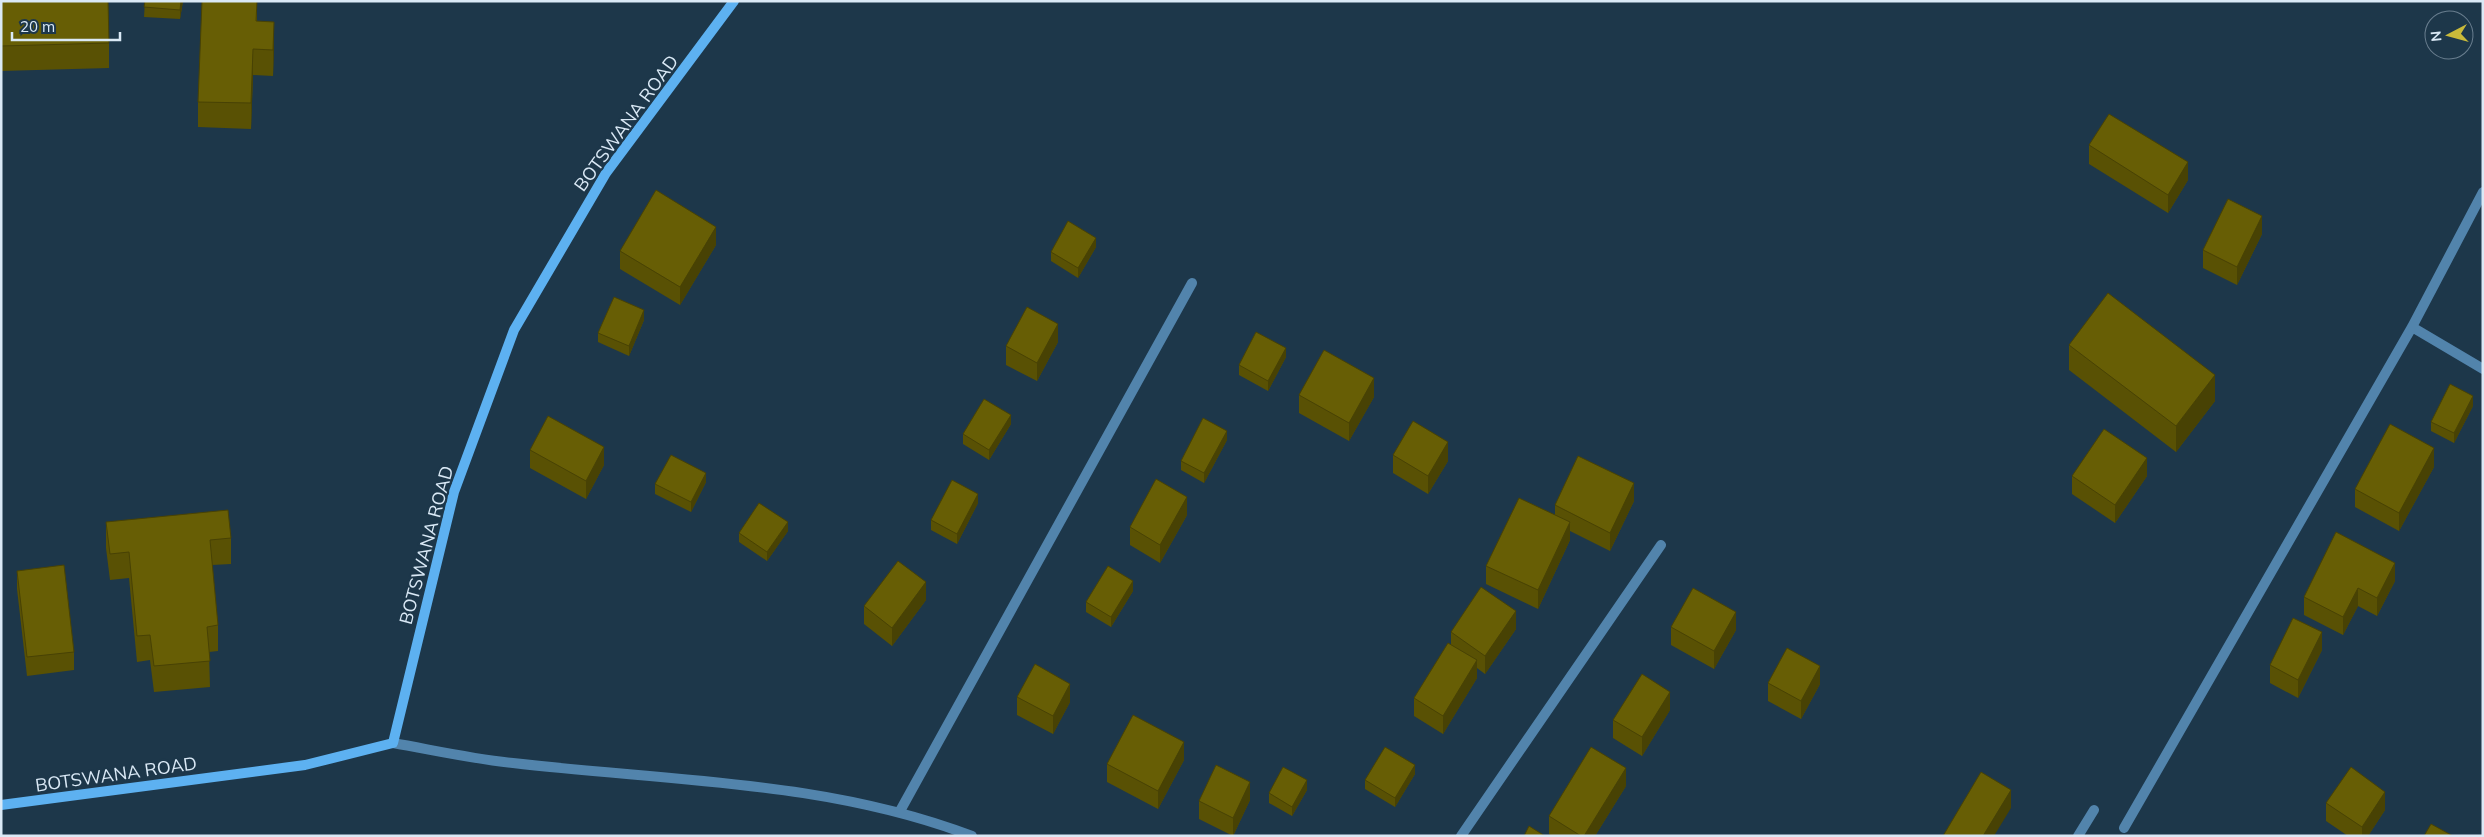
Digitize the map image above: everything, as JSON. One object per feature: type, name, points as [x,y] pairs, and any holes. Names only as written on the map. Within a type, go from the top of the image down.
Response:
[{"type":"street","name":"BOTSWANA ROAD","points":[[1,805],[305,765],[394,743],[454,492],[514,330],[606,173],[734,1]]},
{"type":"street","points":[[2124,828],[2412,327],[2483,192]]},
{"type":"street","points":[[900,811],[1192,284]]},
{"type":"street","points":[[2412,327],[2483,370]]},
{"type":"street","points":[[1461,836],[1661,546]]},
{"type":"street","points":[[394,743],[511,763],[785,790],[900,811],[972,836]]},
{"type":"street","points":[[2078,836],[2094,810]]},
{"type":"building","points":[[1,1],[108,1],[109,43],[1,46]]},
{"type":"building","points":[[145,1],[181,1],[180,10],[144,7]]},
{"type":"building","points":[[202,1],[257,1],[256,21],[274,22],[273,50],[253,49],[251,103],[198,102]]},
{"type":"building","points":[[2109,114],[2188,162],[2168,195],[2089,145]]},
{"type":"building","points":[[656,190],[716,227],[680,287],[620,251]]},
{"type":"building","points":[[2228,199],[2262,216],[2237,267],[2203,250]]},
{"type":"building","points":[[1068,221],[1096,238],[1078,268],[1051,252]]},
{"type":"building","points":[[2108,293],[2215,375],[2176,426],[2069,345]]},
{"type":"building","points":[[614,297],[644,310],[629,346],[598,333]]},
{"type":"building","points":[[1027,307],[1058,324],[1037,363],[1006,346]]},
{"type":"building","points":[[1256,332],[1286,348],[1268,381],[1239,365]]},
{"type":"building","points":[[1324,350],[1374,378],[1349,423],[1299,395]]},
{"type":"building","points":[[2450,384],[2473,396],[2454,433],[2431,422]]},
{"type":"building","points":[[984,399],[1011,415],[989,450],[963,434]]},
{"type":"building","points":[[548,416],[604,447],[586,481],[530,450]]},
{"type":"building","points":[[1203,418],[1227,431],[1204,473],[1181,461]]},
{"type":"building","points":[[1413,421],[1448,442],[1428,476],[1393,455]]},
{"type":"building","points":[[2390,424],[2434,448],[2399,513],[2355,489]]},
{"type":"building","points":[[2104,429],[2147,458],[2115,505],[2072,476]]},
{"type":"building","points":[[671,455],[706,473],[691,502],[655,484]]},
{"type":"building","points":[[1578,456],[1634,483],[1610,533],[1555,505]]},
{"type":"building","points":[[1156,479],[1187,497],[1160,545],[1130,527]]},
{"type":"building","points":[[952,480],[978,494],[957,534],[931,520]]},
{"type":"building","points":[[1519,498],[1570,522],[1538,590],[1486,566]]},
{"type":"building","points":[[759,503],[788,522],[767,552],[739,533]]},
{"type":"building","points":[[228,510],[231,538],[210,540],[218,625],[207,627],[210,661],[154,666],[150,635],[137,636],[129,552],[110,554],[106,522]]},
{"type":"building","points":[[2336,532],[2395,563],[2377,598],[2358,588],[2343,617],[2304,597]]},
{"type":"building","points":[[898,561],[926,582],[892,628],[864,606]]},
{"type":"building","points":[[64,565],[74,652],[27,657],[17,571]]},
{"type":"building","points":[[1108,566],[1133,581],[1111,617],[1086,602]]},
{"type":"building","points":[[1481,587],[1516,611],[1485,656],[1451,632]]},
{"type":"building","points":[[1693,588],[1736,612],[1714,651],[1671,627]]},
{"type":"building","points":[[2293,618],[2322,632],[2298,680],[2270,665]]},
{"type":"building","points":[[1448,643],[1477,660],[1443,716],[1414,698]]},
{"type":"building","points":[[1787,648],[1820,666],[1801,701],[1768,683]]},
{"type":"building","points":[[1035,664],[1070,684],[1053,716],[1017,697]]},
{"type":"building","points":[[1642,674],[1670,692],[1642,737],[1613,720]]},
{"type":"building","points":[[1133,715],[1184,742],[1158,791],[1107,764]]},
{"type":"building","points":[[1385,747],[1415,765],[1395,798],[1365,780]]},
{"type":"building","points":[[1591,747],[1626,768],[1584,836],[1581,836],[1549,816]]},
{"type":"building","points":[[1216,765],[1250,782],[1233,818],[1199,801]]},
{"type":"building","points":[[1283,767],[1307,780],[1292,807],[1269,793]]},
{"type":"building","points":[[2351,767],[2385,792],[2362,827],[2326,803]]},
{"type":"building","points":[[1981,772],[2011,790],[1983,836],[1943,836]]},
{"type":"building","points":[[2431,824],[2453,836],[2424,836]]},
{"type":"building","points":[[1529,826],[1545,836],[1524,836]]}]
